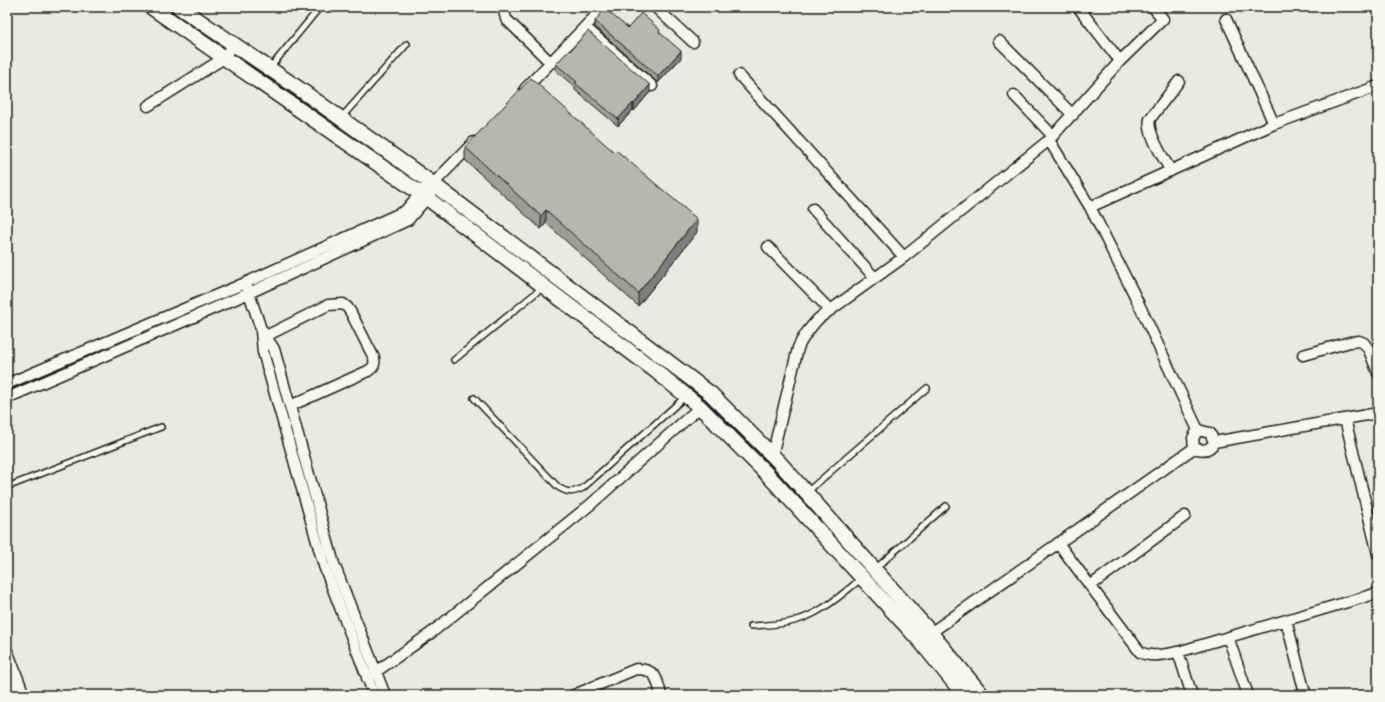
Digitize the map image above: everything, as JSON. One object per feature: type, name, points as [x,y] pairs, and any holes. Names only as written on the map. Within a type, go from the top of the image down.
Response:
[{"type":"main road","points":[[151,7],[423,196],[657,372],[700,407],[767,474],[862,578],[925,636],[982,695]]},
{"type":"main road","points":[[179,7],[433,184],[710,394],[772,456],[874,569],[925,636],[964,695]]},
{"type":"street","points":[[506,7],[504,11],[506,19],[551,63]]},
{"type":"street","points":[[519,96],[604,7]]},
{"type":"street","points":[[655,7],[692,42]]},
{"type":"street","points":[[1078,7],[1120,61]]},
{"type":"street","points":[[772,456],[798,348],[802,338],[810,328],[818,319],[904,257],[1051,138],[1120,61],[1163,19],[1152,7]]},
{"type":"street","points":[[1226,19],[1274,124]]},
{"type":"street","points":[[585,27],[652,86]]},
{"type":"street","points":[[998,41],[1073,114]]},
{"type":"street","points":[[148,106],[224,58],[234,44]]},
{"type":"street","points":[[739,75],[904,257]]},
{"type":"street","points":[[1171,171],[1148,124],[1150,119],[1180,81]]},
{"type":"street","points":[[1090,207],[1274,124],[1378,86]]},
{"type":"street","points":[[1014,95],[1051,138],[1090,207],[1135,296],[1198,430]]},
{"type":"street","points":[[7,398],[247,288],[405,211],[423,196],[481,134]]},
{"type":"street","points":[[813,209],[875,278]]},
{"type":"street","points":[[768,247],[830,310]]},
{"type":"street","points":[[247,288],[264,332],[274,349],[334,564],[372,676],[374,695]]},
{"type":"street","points":[[7,384],[247,288]]},
{"type":"street","points":[[264,332],[328,305],[343,304],[350,311],[374,358],[375,364],[373,368],[368,371],[290,406]]},
{"type":"street","points":[[264,332],[262,352],[324,566],[372,676],[385,695]]},
{"type":"street","points":[[1303,355],[1358,341],[1364,343],[1369,350],[1378,373]]},
{"type":"street","points":[[372,676],[431,633],[590,505],[700,407]]},
{"type":"street","points":[[1194,448],[1206,450],[1211,447],[1214,442],[1378,413]]},
{"type":"street","points":[[1345,419],[1378,554]]},
{"type":"street","points":[[1198,430],[1210,433],[1214,442]]},
{"type":"street","points":[[1194,448],[1193,438],[1198,430]]},
{"type":"street","points":[[925,636],[1194,448]]},
{"type":"street","points":[[1090,586],[1185,516]]},
{"type":"street","points":[[1058,543],[1140,652],[1145,655],[1178,652],[1378,593]]},
{"type":"street","points":[[1286,620],[1305,693]]},
{"type":"street","points":[[1228,637],[1248,695]]},
{"type":"street","points":[[1178,652],[1192,695]]},
{"type":"street","points":[[7,653],[13,691]]},
{"type":"street","points":[[574,695],[636,669],[651,671],[658,681],[661,695]]},
{"type":"lane","points":[[269,69],[320,7]]},
{"type":"lane","points":[[340,118],[407,44]]},
{"type":"lane","points":[[454,360],[544,286]]},
{"type":"lane","points":[[806,493],[927,388]]},
{"type":"lane","points":[[474,398],[558,487],[564,491],[570,492],[583,488],[686,396]]},
{"type":"lane","points":[[7,487],[161,427]]},
{"type":"lane","points":[[751,626],[792,622],[808,617],[824,608],[874,569],[946,506]]},
{"type":"building","points":[[605,9],[628,28],[641,13],[660,30],[659,32],[681,51],[658,76],[595,21]]},
{"type":"building","points":[[588,31],[650,85],[634,104],[633,103],[618,119],[575,83],[577,82],[556,64]]},
{"type":"building","points":[[531,78],[614,152],[616,150],[697,219],[638,293],[546,210],[541,216],[465,147]]}]
